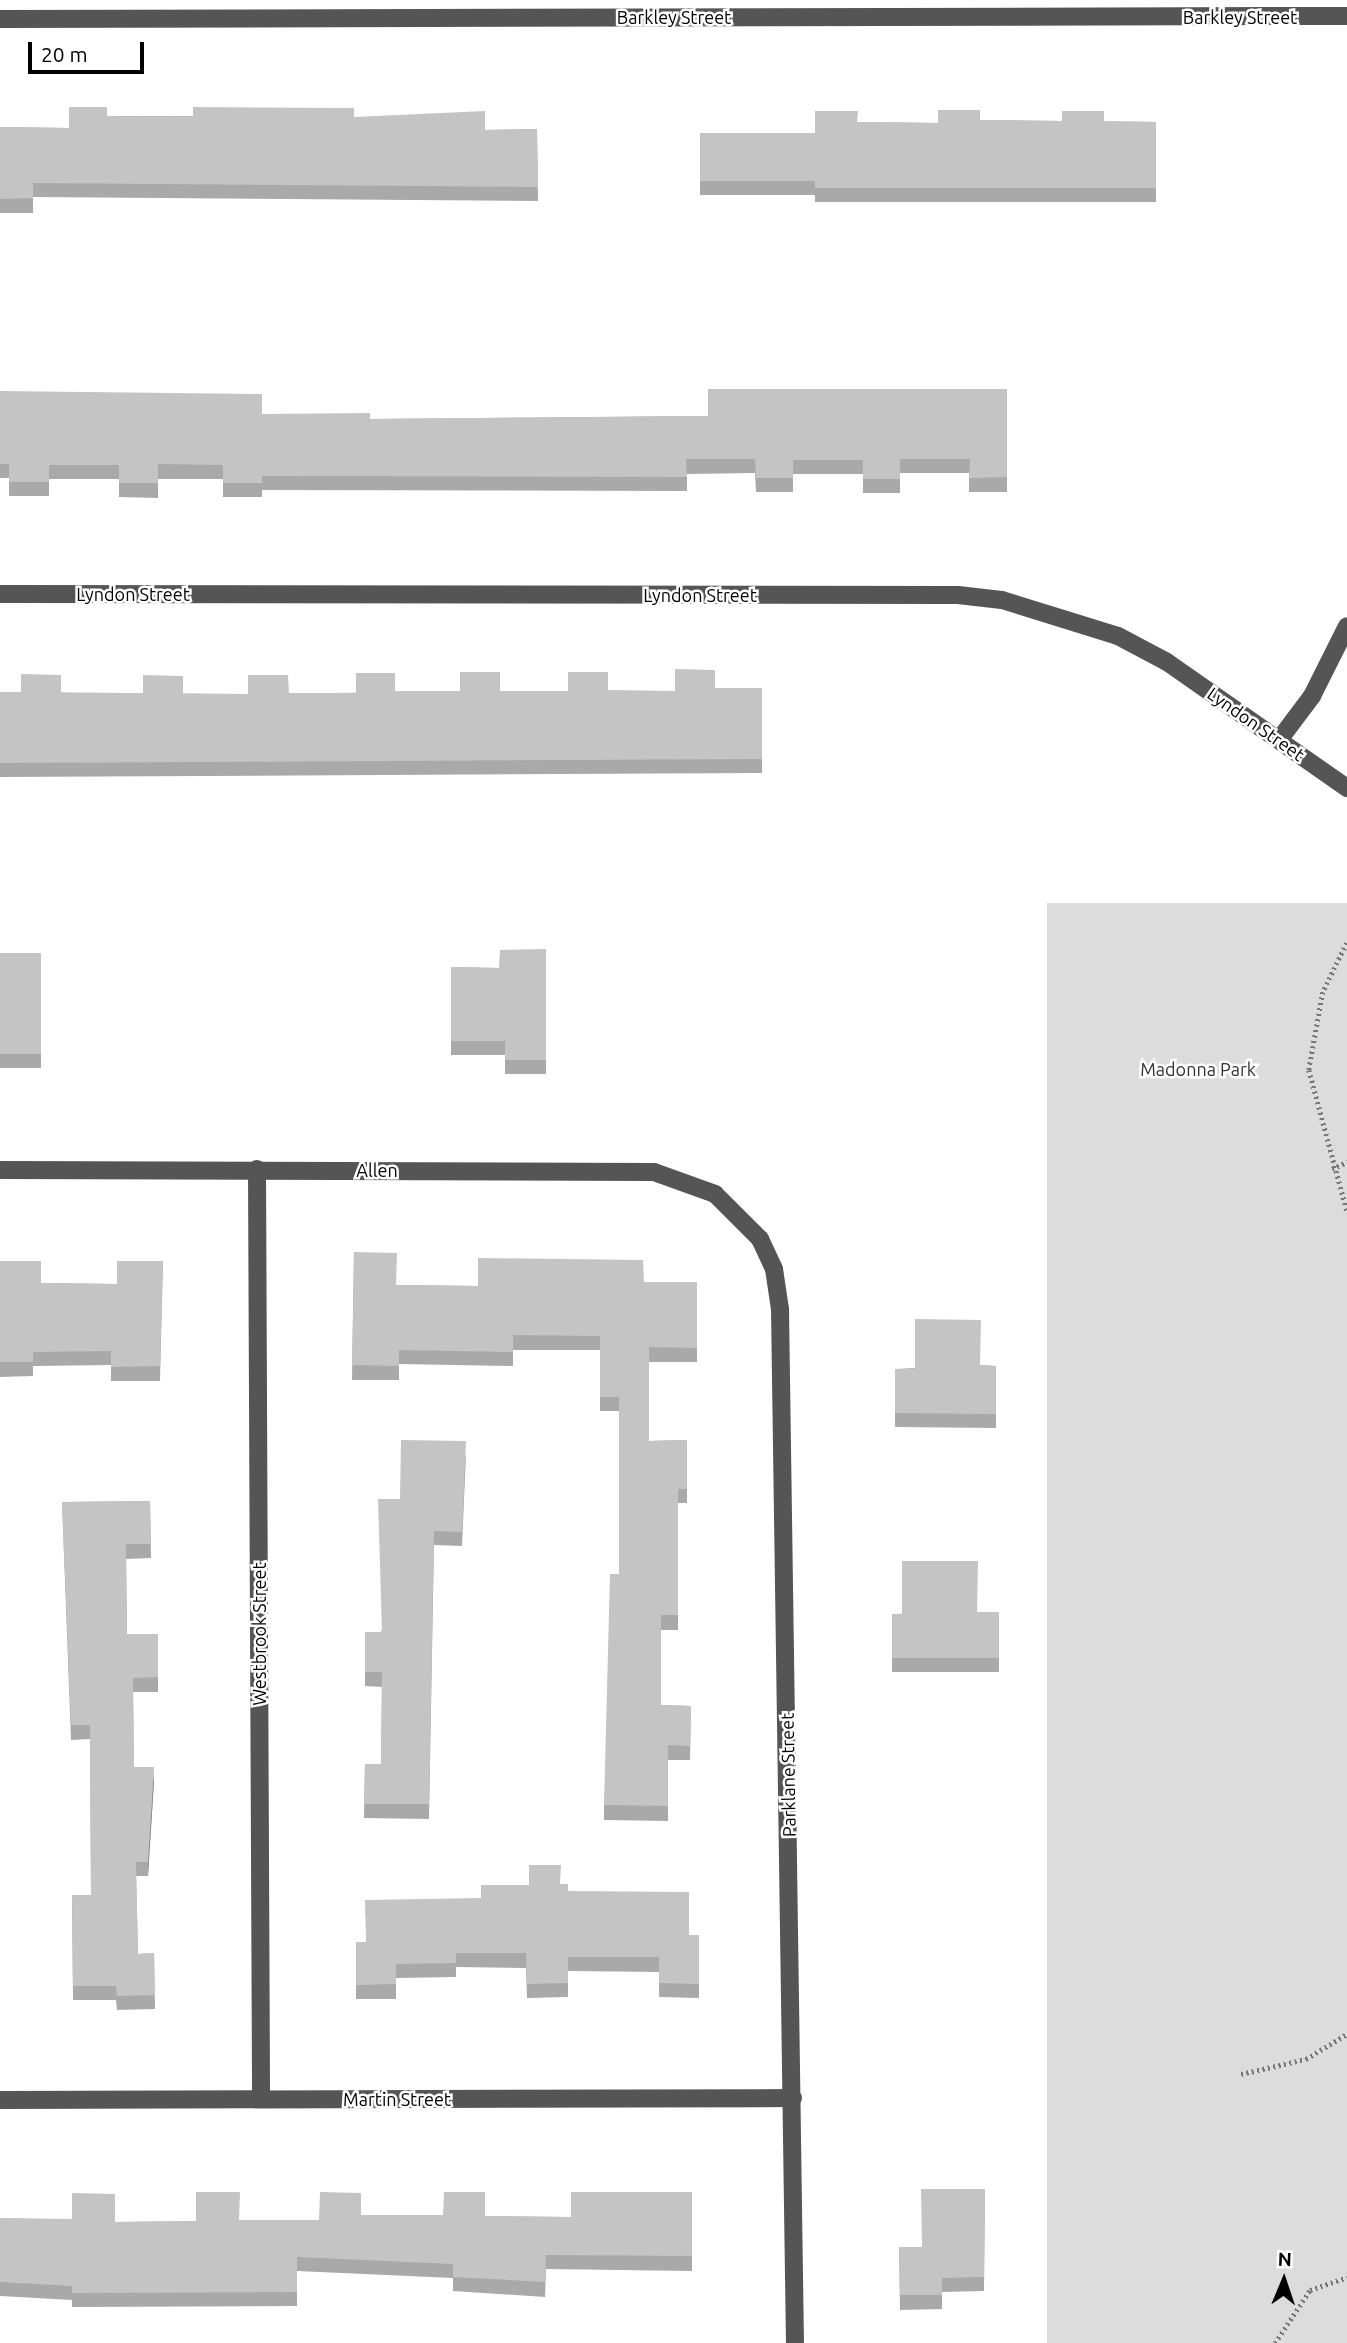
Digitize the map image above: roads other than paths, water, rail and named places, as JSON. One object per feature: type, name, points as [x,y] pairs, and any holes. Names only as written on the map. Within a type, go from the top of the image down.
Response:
[{"type":"street","name":"Barkley Street","points":[[0,19],[1347,16]]},
{"type":"street","name":"Lyndon Street","points":[[0,594],[958,595],[1047,610],[1118,636],[1279,740],[1347,788]]},
{"type":"street","points":[[1279,740],[1312,696],[1347,626]]},
{"type":"street","name":"Westbrook Street","points":[[257,1169],[261,2099]]},
{"type":"street","name":"Allen","points":[[0,1170],[654,1172],[686,1179],[742,1216]]},
{"type":"street","name":"Parklane Street","points":[[742,1216],[774,1269],[780,1309],[795,2343]]},
{"type":"street","name":"Martin Street","points":[[0,2100],[793,2098]]},
{"type":"park label","name":"Madonna Park","points":[[1198,1069]]}]
